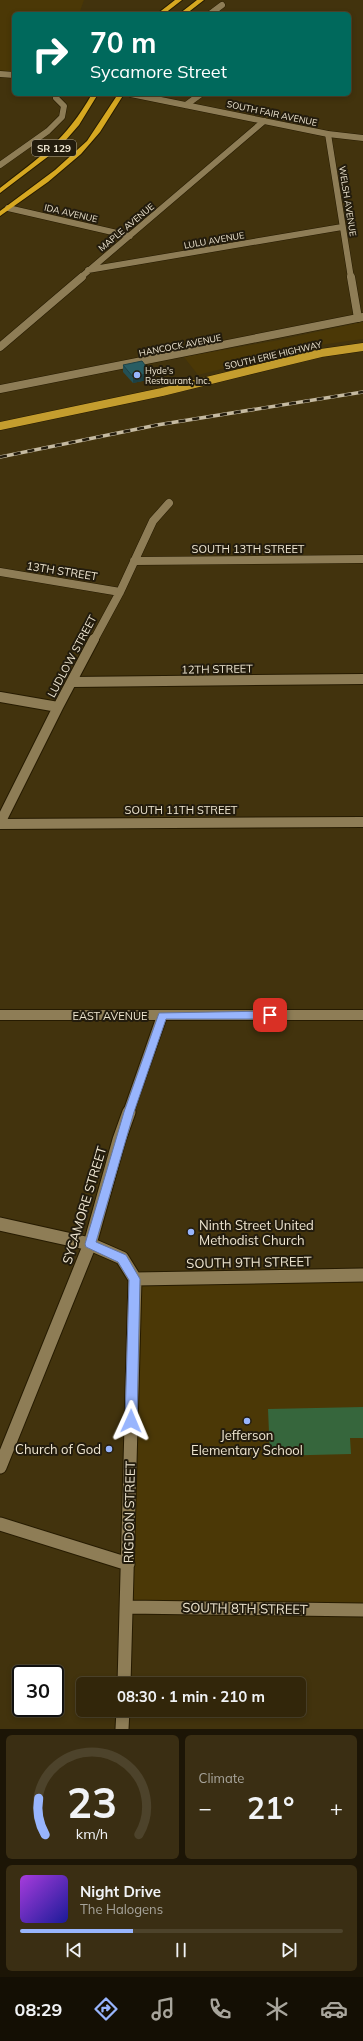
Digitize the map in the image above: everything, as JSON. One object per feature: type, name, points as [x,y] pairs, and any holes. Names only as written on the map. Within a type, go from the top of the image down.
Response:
[{"type":"highway","points":[[163,12],[179,0]]},
{"type":"highway","points":[[185,12],[201,0]]},
{"type":"highway","name":"SR 129","points":[[0,190],[39,162],[64,140],[81,118],[94,96]]},
{"type":"highway","name":"SR 129","points":[[0,214],[64,165],[89,142],[120,96]]},
{"type":"main road","name":"SOUTH ERIE HIGHWAY","points":[[0,426],[162,392],[321,353],[363,347]]},
{"type":"street","points":[[213,12],[222,5]]},
{"type":"street","points":[[0,74],[12,76]]},
{"type":"street","name":"SOUTH FAIR AVENUE","points":[[141,96],[328,134],[363,138]]},
{"type":"street","points":[[186,105],[198,96]]},
{"type":"street","points":[[0,165],[48,131],[62,117],[64,106],[56,98]]},
{"type":"street","name":"MAPLE AVENUE","points":[[0,347],[88,270],[264,121]]},
{"type":"street","name":"WELSH AVENUE","points":[[328,134],[342,226],[360,318]]},
{"type":"street","name":"IDA AVENUE","points":[[8,208],[130,236]]},
{"type":"street","name":"LULU AVENUE","points":[[88,270],[342,226]]},
{"type":"street","name":"HANCOCK AVENUE","points":[[0,390],[360,318]]},
{"type":"street","name":"LUDLOW STREET","points":[[0,823],[58,707],[120,592],[153,521],[169,503]]},
{"type":"street","name":"SOUTH 13TH STREET","points":[[134,561],[363,559]]},
{"type":"street","name":"13TH STREET","points":[[0,572],[120,592]]},
{"type":"street","name":"12TH STREET","points":[[72,682],[363,679]]},
{"type":"street","points":[[0,696],[58,707]]},
{"type":"street","name":"SOUTH 11TH STREET","points":[[0,823],[363,822]]},
{"type":"street","name":"EAST AVENUE","points":[[0,1015],[363,1015]]},
{"type":"street","name":"SYCAMORE STREET","points":[[0,1467],[90,1244],[120,1140],[162,1016]]},
{"type":"street","points":[[0,1224],[90,1244],[122,1258],[135,1279]]},
{"type":"street","name":"SOUTH 9TH STREET","points":[[135,1279],[363,1275]]},
{"type":"street","name":"RIGDON STREET","points":[[124,1677],[135,1279]]},
{"type":"street","points":[[0,1524],[128,1564]]},
{"type":"street","name":"SOUTH 8TH STREET","points":[[126,1607],[363,1610]]},
{"type":"street","points":[[122,1717],[122,1729]]},
{"type":"shaded area","points":[[0,0],[84,0],[80,12],[12,12],[12,72],[0,71]]},
{"type":"shaded area","points":[[363,322],[363,339],[312,346],[198,375],[184,357],[279,340]]},
{"type":"shaded area","name":"Jefferson Elementary School","points":[[363,1275],[363,1610],[127,1607],[135,1279]]},
{"type":"green space","points":[[363,1407],[363,1438],[350,1438],[351,1454],[270,1456],[268,1409]]},
{"type":"building","points":[[142,361],[151,373],[133,377],[123,365]]},
{"type":"railway","points":[[0,457],[157,425],[363,392]]},
{"type":"place","name":"Hyde's Restaurant, Inc.","points":[[137,375]]},
{"type":"place","name":"Ninth Street United Methodist Church","points":[[191,1232]]},
{"type":"place","name":"Jefferson Elementary School","points":[[247,1421]]},
{"type":"place","name":"Church of God","points":[[109,1449]]},
{"type":"route","points":[[131,1421],[135,1279],[122,1258],[90,1244],[129,1112],[162,1016],[270,1015]]}]
